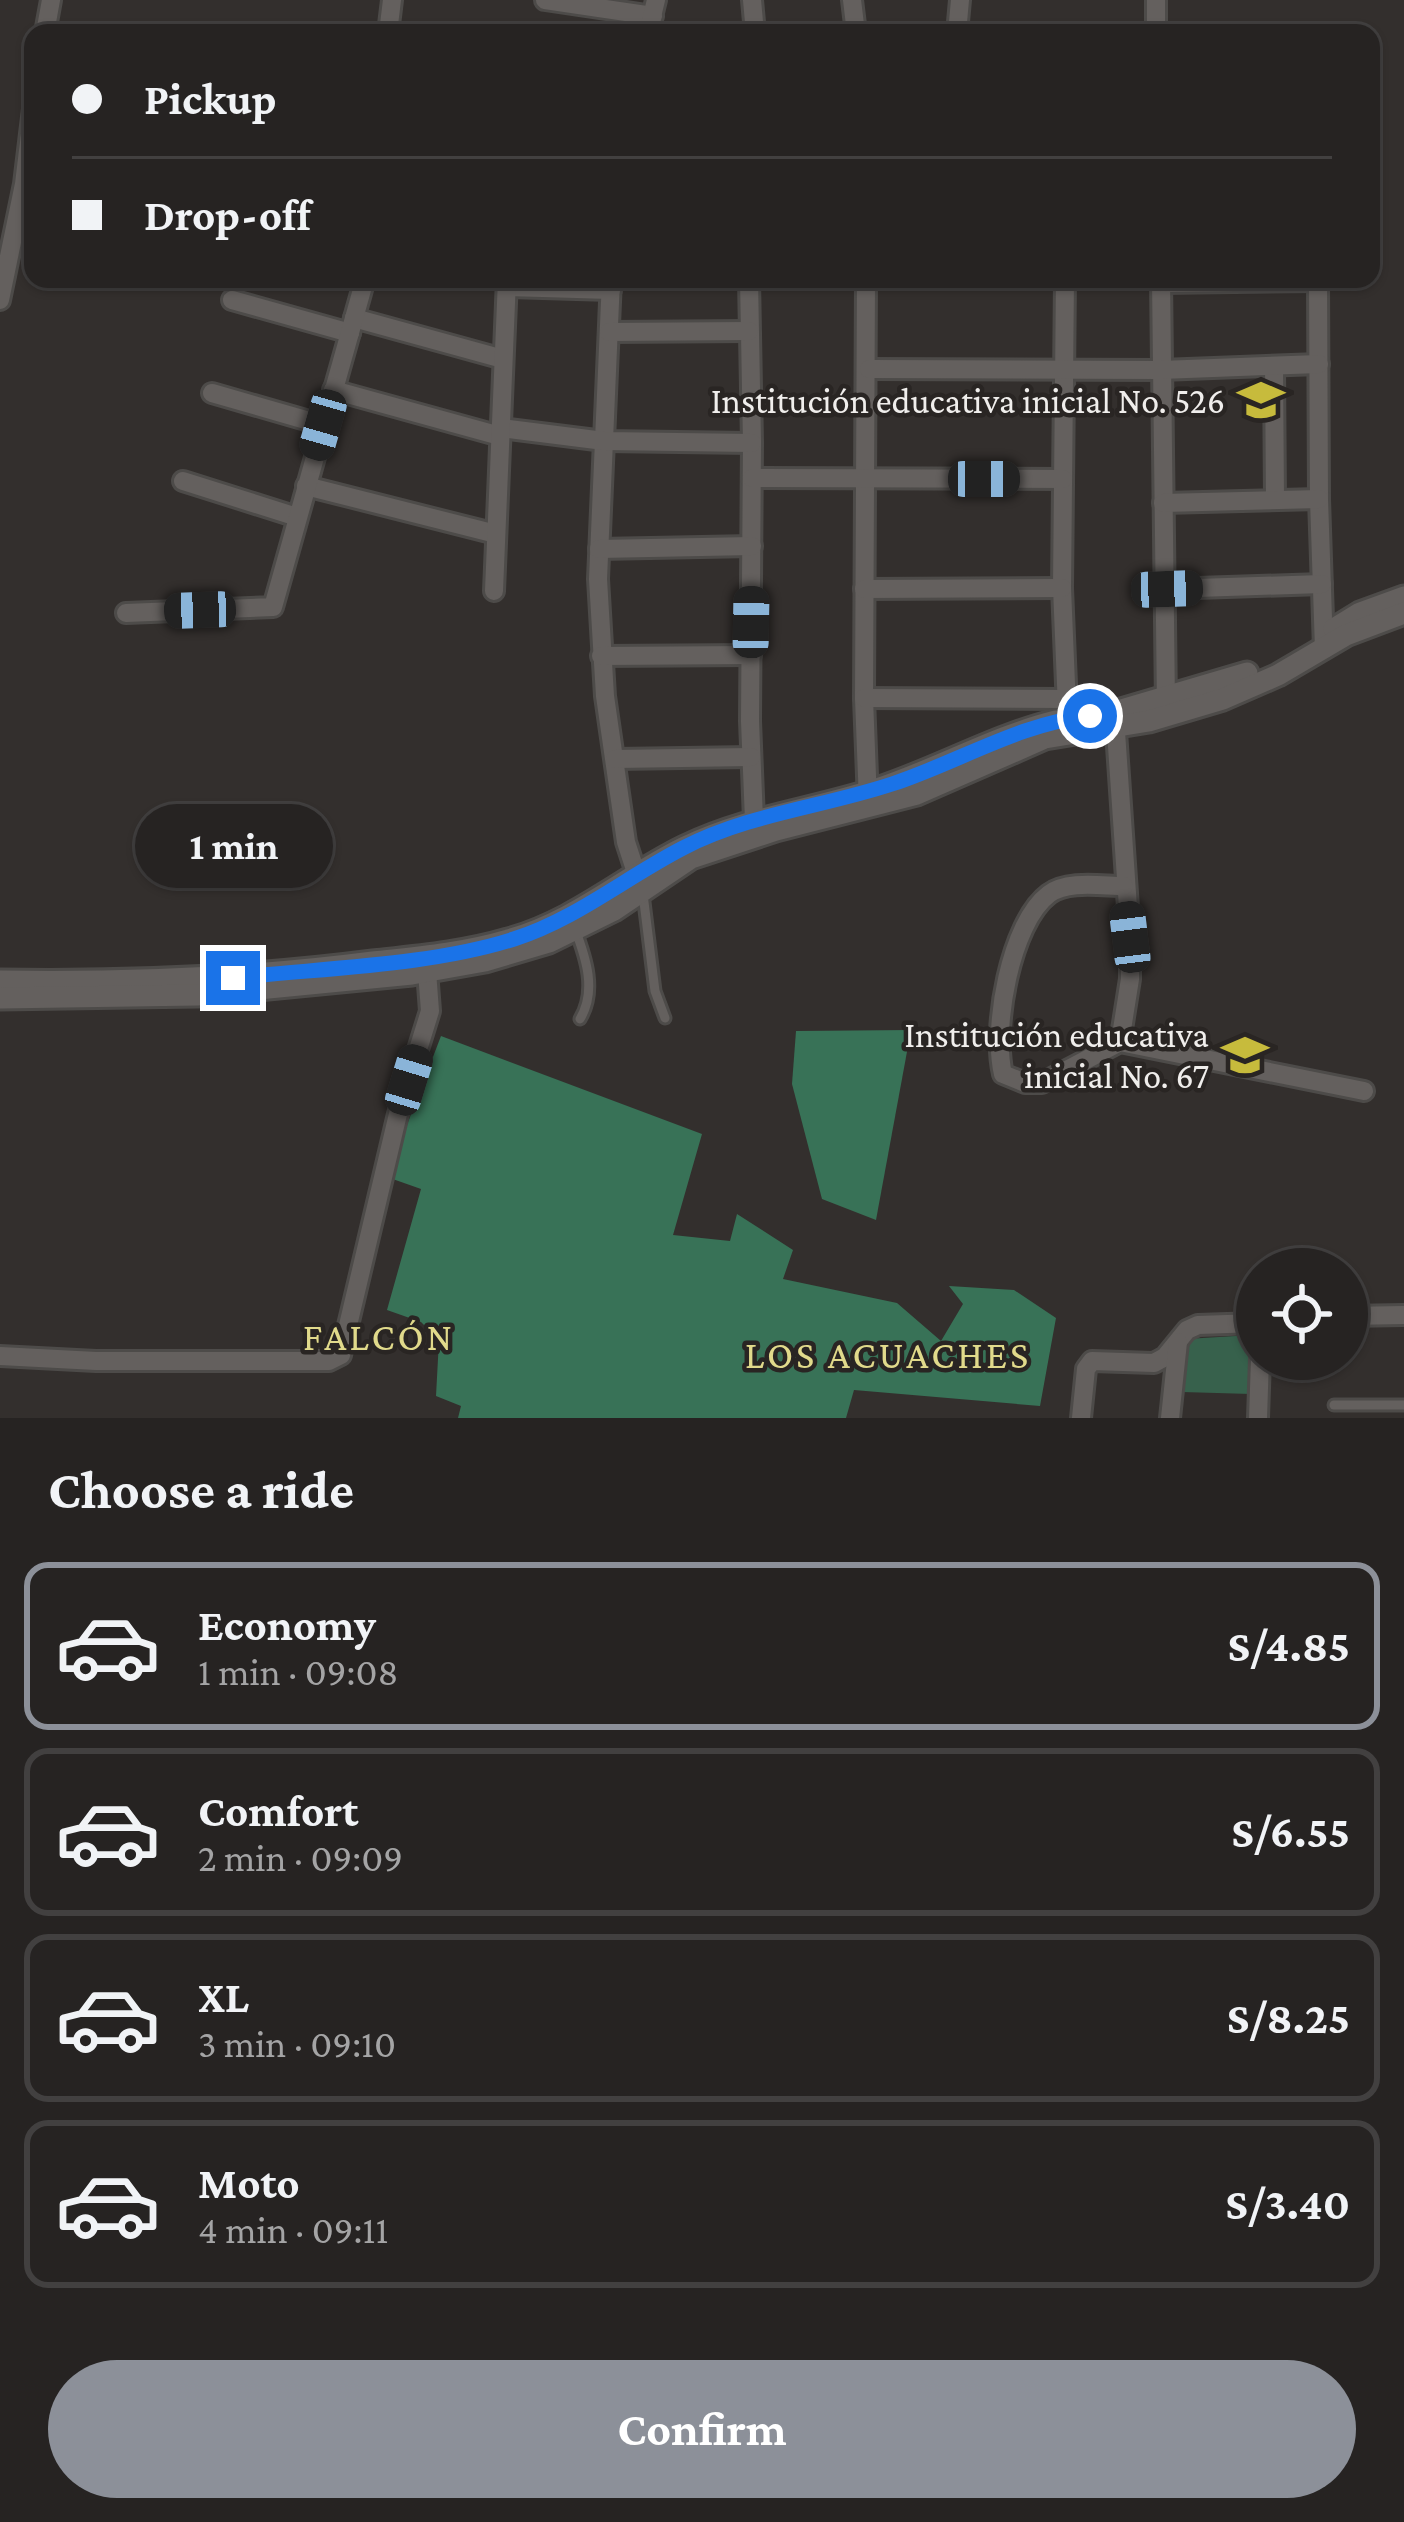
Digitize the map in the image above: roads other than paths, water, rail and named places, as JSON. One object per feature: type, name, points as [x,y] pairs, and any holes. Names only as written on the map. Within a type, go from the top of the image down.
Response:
[{"type":"street","points":[[545,0],[653,16]]},
{"type":"street","points":[[0,300],[24,184]]},
{"type":"street","points":[[126,613],[273,607],[363,288]]},
{"type":"street","points":[[494,591],[507,288]]},
{"type":"street","points":[[611,288],[599,549],[602,656],[626,842],[639,884]]},
{"type":"street","points":[[748,288],[754,820]]},
{"type":"street","points":[[866,288],[864,698],[868,801]]},
{"type":"street","points":[[1065,288],[1062,588],[1066,716]]},
{"type":"street","points":[[1161,288],[1166,707]]},
{"type":"street","points":[[1318,288],[1324,642]]},
{"type":"street","points":[[232,300],[503,359]]},
{"type":"street","points":[[609,332],[749,331]]},
{"type":"street","points":[[868,370],[1161,370],[1319,364]]},
{"type":"street","points":[[1274,366],[1275,500]]},
{"type":"street","points":[[334,390],[500,432],[604,441],[752,443]]},
{"type":"street","points":[[212,393],[323,425]]},
{"type":"street","points":[[752,478],[1063,479]]},
{"type":"street","points":[[182,482],[297,517]]},
{"type":"street","points":[[306,486],[496,534]]},
{"type":"street","points":[[1163,503],[1319,499]]},
{"type":"street","points":[[599,549],[752,546]]},
{"type":"street","points":[[1167,589],[1322,584]]},
{"type":"street","points":[[864,589],[1062,588]]},
{"type":"street","points":[[864,698],[1115,719],[1223,699],[1324,642],[1360,613],[1404,597]]},
{"type":"street","points":[[1324,642],[1404,613]]},
{"type":"street","points":[[602,656],[751,655]]},
{"type":"street","points":[[0,981],[130,983],[485,961],[575,929],[683,848],[754,820],[917,794],[1018,748],[1066,716]]},
{"type":"street","points":[[1115,719],[1130,979],[1120,1042]]},
{"type":"street","points":[[615,759],[751,757]]},
{"type":"street","points":[[0,998],[197,995],[427,963],[532,932],[691,857],[868,801]]},
{"type":"street","points":[[1124,886],[1067,886],[1048,894],[1016,948],[997,1020],[1003,1073],[1025,1083],[1059,1076],[1082,1059],[1120,1042],[1364,1091]]},
{"type":"street","points":[[0,1356],[329,1361],[340,1354],[398,1114],[430,1011],[427,963]]},
{"type":"street","points":[[1368,1316],[1404,1315]]},
{"type":"street","points":[[1082,1418],[1086,1369],[1092,1361],[1154,1363],[1198,1325],[1236,1324]]},
{"type":"street","points":[[1368,1328],[1404,1328]]},
{"type":"street","points":[[1170,1418],[1178,1342]]},
{"type":"street","points":[[1258,1418],[1260,1380]]},
{"type":"lane","points":[[639,884],[655,991],[665,1018]]},
{"type":"lane","points":[[575,929],[590,981],[590,1004],[580,1019]]},
{"type":"lane","points":[[1334,1405],[1404,1406]]},
{"type":"place","name":"Institución educativa inicial No. 526","points":[[1261,400]]},
{"type":"place","name":"Institución educativa inicial No. 67","points":[[1245,1055]]},
{"type":"district","name":"FALCÓN","points":[[379,1336]]},
{"type":"district","name":"LOS ACUACHES","points":[[888,1354]]}]
